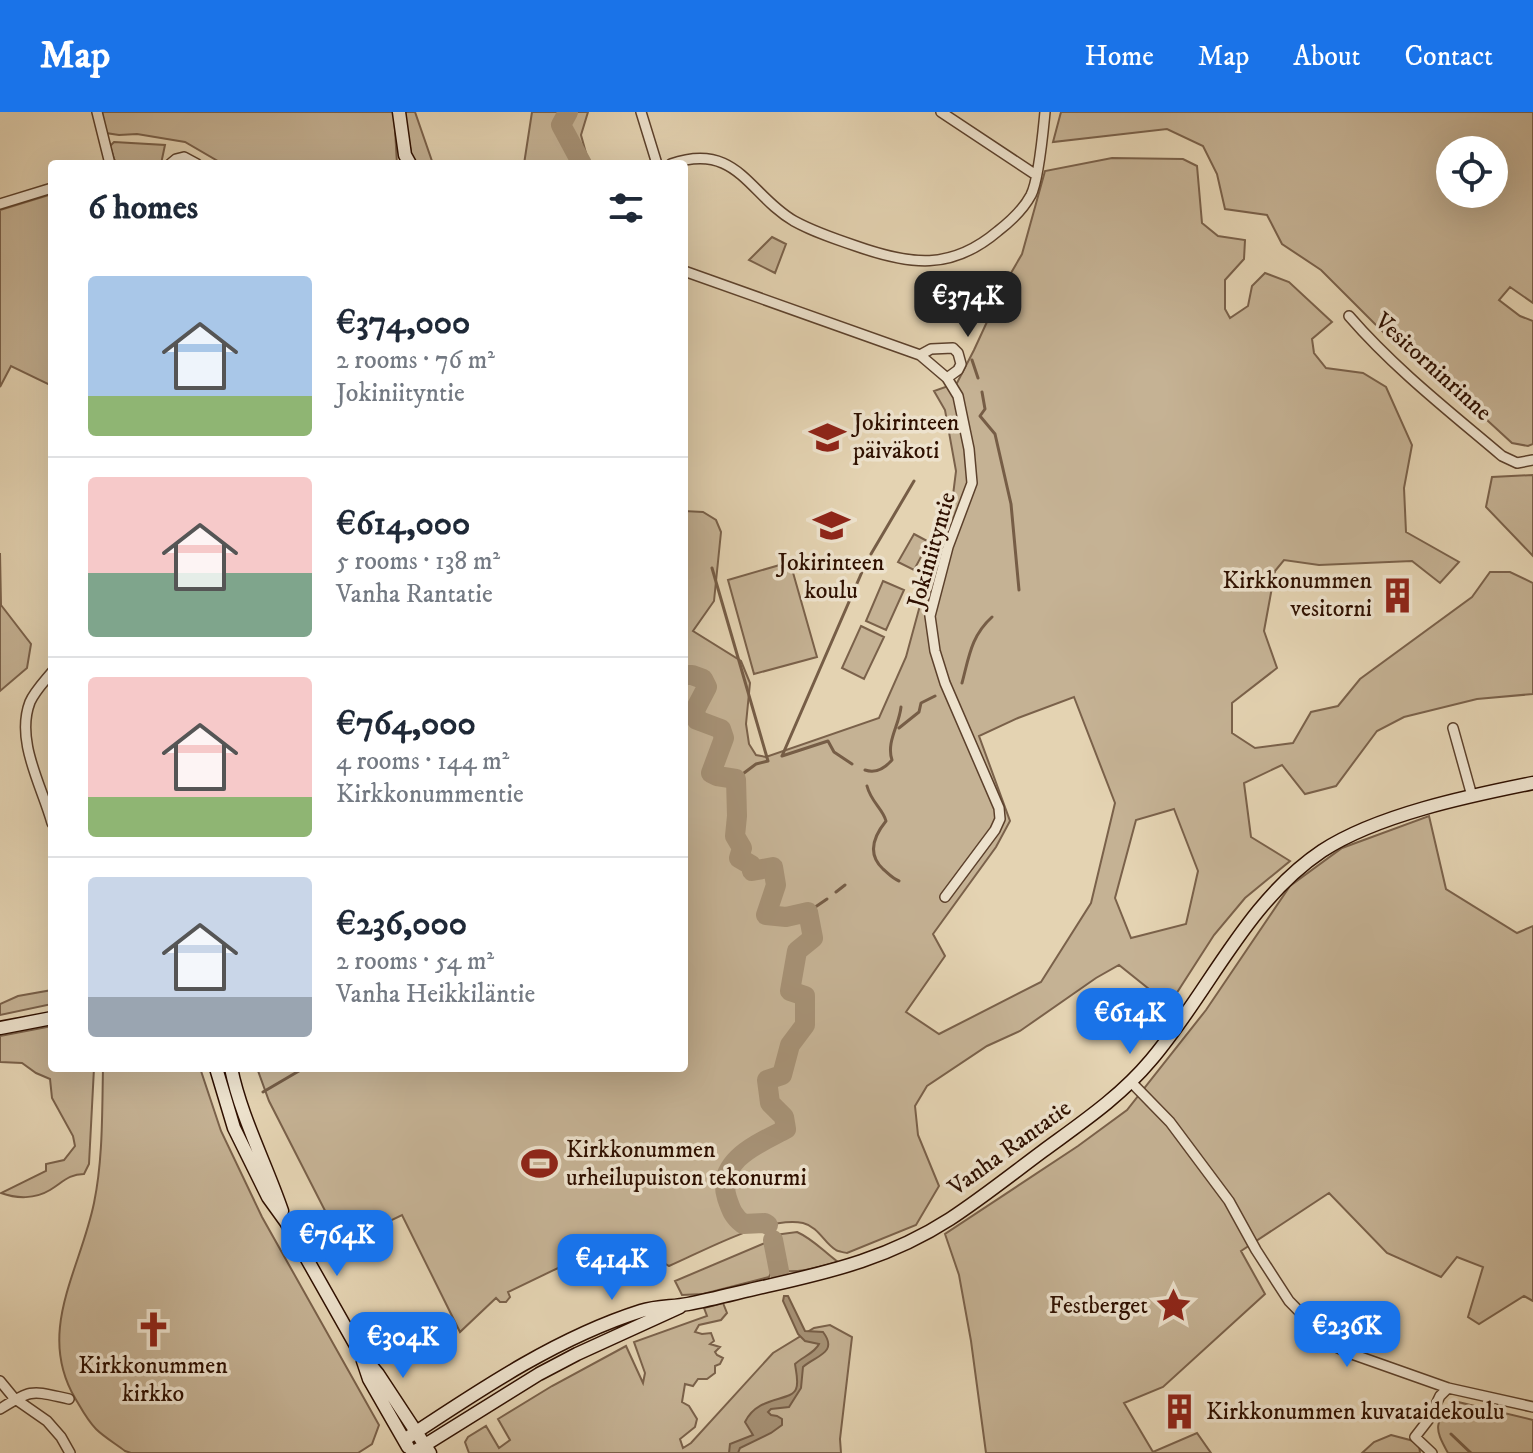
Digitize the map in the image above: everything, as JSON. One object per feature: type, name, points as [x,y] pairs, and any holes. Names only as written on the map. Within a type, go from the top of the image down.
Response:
[{"type":"main road","points":[[399,112],[406,160]]},
{"type":"main road","name":"Vanha Rantatie","points":[[404,1440],[552,1347],[594,1328],[653,1307],[683,1305],[855,1265],[923,1236],[1069,1133],[1131,1082],[1173,1031],[1250,922],[1281,885],[1302,866],[1354,834],[1396,818],[1472,796],[1533,783]]},
{"type":"main road","points":[[0,1028],[48,1019]]},
{"type":"main road","points":[[217,1072],[227,1108],[247,1156],[359,1351],[369,1379],[412,1453]]},
{"type":"main road","points":[[232,1072],[245,1117],[286,1222]]},
{"type":"main road","name":"Vanha Rantatie","points":[[412,1453],[427,1449],[539,1374],[683,1305]]},
{"type":"main road","points":[[359,1351],[378,1374],[427,1449]]},
{"type":"street","points":[[97,112],[109,160]]},
{"type":"street","points":[[641,112],[656,160]]},
{"type":"street","points":[[941,112],[1036,175]]},
{"type":"street","points":[[684,160],[705,159],[726,164],[793,220],[829,237],[895,259],[933,261],[951,258],[990,239],[1024,206],[1036,175],[1045,112]]},
{"type":"street","points":[[0,204],[48,189]]},
{"type":"street","name":"Jokiniityntie","points":[[688,272],[920,355],[947,378],[958,396],[969,449],[972,483],[948,547],[930,616],[935,651],[945,683],[999,808],[1000,819],[945,897]]},
{"type":"street","name":"Vesitorninrinne","points":[[1349,316],[1400,369],[1502,456],[1517,463],[1533,460]]},
{"type":"street","points":[[920,355],[931,349],[953,348],[961,364],[947,378]]},
{"type":"street","points":[[48,677],[30,701],[26,727],[28,750],[48,811]]},
{"type":"street","points":[[1453,728],[1472,796]]},
{"type":"street","points":[[1131,1082],[1170,1122],[1229,1201],[1289,1301],[1332,1345],[1448,1388],[1533,1407]]},
{"type":"street","points":[[0,1382],[14,1400],[47,1421],[70,1453]]},
{"type":"street","points":[[1432,1453],[1415,1437],[1448,1388]]},
{"type":"street","points":[[0,1409],[34,1391],[69,1399]]},
{"type":"shaded area","points":[[102,112],[394,112],[397,160],[216,160],[185,142],[137,134],[106,133]]},
{"type":"shaded area","points":[[404,112],[415,112],[432,160],[412,160]]},
{"type":"shaded area","points":[[532,112],[588,112],[581,135],[588,160],[525,160]]},
{"type":"shaded area","points":[[1061,112],[1533,112],[1533,303],[1510,287],[1499,300],[1520,316],[1533,321],[1533,444],[1512,443],[1463,398],[1392,341],[1321,270],[1282,244],[1267,215],[1225,209],[1217,174],[1203,146],[1167,129],[1053,142]]},
{"type":"shaded area","points":[[114,142],[165,145],[162,160],[115,160],[110,146]]},
{"type":"shaded area","points":[[1112,158],[1183,159],[1197,166],[1202,223],[1218,236],[1245,240],[1244,259],[1225,280],[1225,309],[1230,318],[1248,306],[1252,286],[1265,273],[1289,282],[1332,322],[1312,339],[1314,353],[1326,368],[1363,373],[1386,387],[1412,445],[1404,488],[1406,532],[1459,562],[1440,583],[1412,561],[1319,565],[1284,560],[1275,571],[1264,631],[1277,668],[1232,703],[1232,733],[1255,748],[1293,743],[1311,712],[1338,706],[1360,679],[1472,597],[1490,572],[1510,572],[1533,583],[1533,694],[1477,699],[1404,717],[1377,731],[1336,786],[1305,794],[1282,765],[1244,783],[1251,837],[1290,861],[1245,898],[1214,935],[1169,1005],[1119,965],[1020,1031],[987,1046],[927,1086],[915,1106],[918,1135],[939,1186],[916,1225],[847,1253],[832,1247],[809,1225],[788,1222],[735,1236],[669,1266],[658,1259],[634,1258],[577,1280],[565,1279],[558,1268],[508,1292],[510,1297],[506,1302],[496,1298],[460,1332],[402,1215],[342,1244],[269,1101],[258,1072],[688,1072],[688,511],[703,512],[716,520],[721,532],[714,601],[693,631],[741,661],[750,683],[746,724],[749,744],[756,755],[766,757],[879,718],[906,657],[938,539],[952,503],[956,471],[945,410],[934,391],[957,383],[1022,254],[1045,171]],"holes":[[[1074,697],[1115,803],[1091,903],[1041,982],[939,1034],[906,1012],[945,956],[933,934],[996,847],[1010,821],[979,736]],[[1174,809],[1198,871],[1186,924],[1131,938],[1115,898],[1136,820]]]},
{"type":"shaded area","points":[[48,195],[48,384],[11,366],[0,387],[0,210]]},
{"type":"shaded area","points":[[772,237],[786,244],[775,273],[749,260]]},
{"type":"shaded area","points":[[1533,475],[1533,556],[1486,507],[1492,477]]},
{"type":"shaded area","points":[[914,534],[929,542],[914,570],[898,562]]},
{"type":"shaded area","points":[[0,553],[1,605],[31,644],[27,668],[0,691]]},
{"type":"shaded area","points":[[790,562],[817,657],[754,674],[728,580]]},
{"type":"shaded area","points":[[883,581],[904,590],[886,630],[866,621]]},
{"type":"shaded area","points":[[861,626],[884,637],[864,679],[842,668]]},
{"type":"shaded area","points":[[1429,816],[1446,889],[1517,933],[1533,926],[1533,1301],[1524,1296],[1479,1324],[1468,1317],[1483,1267],[1457,1257],[1441,1277],[1387,1253],[1329,1193],[1241,1251],[1265,1294],[1163,1387],[1124,1403],[1153,1452],[1197,1433],[1211,1453],[986,1453],[959,1275],[945,1234],[1127,1110],[1206,1010],[1290,886],[1342,848]]},
{"type":"shaded area","points":[[48,991],[48,1005],[0,1015],[0,1004],[18,996]]},
{"type":"shaded area","points":[[48,1027],[48,1072],[94,1072],[89,1164],[84,1174],[70,1177],[38,1195],[20,1197],[1,1193],[46,1171],[46,1164],[64,1160],[75,1146],[73,1136],[52,1098],[50,1079],[22,1063],[0,1062],[0,1036]]},
{"type":"shaded area","points":[[103,1072],[201,1072],[221,1131],[262,1217],[379,1425],[372,1444],[358,1453],[131,1453],[96,1429],[75,1398],[64,1373],[60,1325],[94,1203],[102,1136]]},
{"type":"shaded area","points":[[797,1232],[838,1262],[805,1270],[784,1271],[774,1235]]},
{"type":"shaded area","points":[[765,1243],[772,1271],[769,1277],[703,1294],[682,1295],[675,1281]]},
{"type":"shaded area","points":[[784,1296],[788,1296],[805,1331],[823,1332],[827,1349],[803,1367],[801,1388],[789,1407],[768,1412],[782,1419],[782,1425],[740,1448],[738,1453],[729,1453],[730,1444],[753,1435],[745,1422],[751,1413],[766,1403],[793,1393],[797,1383],[795,1364],[819,1344],[805,1341],[798,1334],[783,1301]]},
{"type":"shaded area","points":[[723,1303],[727,1313],[721,1320],[699,1325],[695,1332],[711,1333],[714,1341],[710,1344],[720,1347],[715,1352],[723,1358],[715,1366],[715,1373],[707,1379],[698,1379],[693,1386],[685,1384],[682,1402],[689,1406],[697,1419],[695,1427],[680,1439],[683,1448],[773,1353],[814,1328],[830,1325],[852,1337],[841,1453],[469,1453],[465,1442],[468,1437],[486,1426],[499,1448],[510,1440],[498,1419],[626,1346],[643,1383],[645,1373],[634,1342],[707,1316],[704,1308]]},
{"type":"shaded area","points":[[1454,1401],[1533,1420],[1533,1453],[1448,1453],[1438,1426]]},
{"type":"shaded area","points":[[1391,1435],[1419,1445],[1420,1453],[1362,1453],[1374,1442]]},
{"type":"waterway","points":[[568,112],[561,125],[580,160]]},
{"type":"waterway","points":[[972,360],[978,378]]},
{"type":"waterway","points":[[982,392],[985,409],[980,416],[995,434],[1011,504],[1019,590]]},
{"type":"waterway","points":[[871,554],[914,481]]},
{"type":"waterway","points":[[782,756],[865,565]]},
{"type":"waterway","points":[[712,568],[768,761],[756,764],[736,779]]},
{"type":"waterway","points":[[962,683],[975,639],[992,617]]},
{"type":"waterway","points":[[688,675],[703,679],[707,687],[695,710],[697,720],[721,729],[724,738],[711,773],[736,779],[735,836],[742,848],[739,858],[751,865],[752,871],[773,867],[776,885],[766,915],[786,917],[808,912],[813,938],[797,951],[790,991],[805,996],[805,1025],[790,1045],[782,1075],[767,1080],[770,1103],[784,1117],[786,1129],[742,1154],[728,1173],[725,1185],[730,1206],[743,1224],[768,1225]]},
{"type":"waterway","points":[[899,728],[919,712],[921,703],[935,696]]},
{"type":"waterway","points":[[865,770],[880,770],[892,760],[892,740],[901,707]]},
{"type":"waterway","points":[[782,756],[828,741],[834,752],[852,764]]},
{"type":"waterway","points":[[867,786],[886,821],[875,839],[875,857],[883,869],[899,881]]},
{"type":"waterway","points":[[836,892],[845,885]]},
{"type":"waterway","points":[[808,912],[827,899]]},
{"type":"waterway","points":[[263,1092],[297,1072]]},
{"type":"waterway","points":[[773,1240],[779,1271]]},
{"type":"waterway","points":[[1451,1434],[1471,1453]]},
{"type":"place","name":"Jokirinteen päiväkoti","points":[[827,437]]},
{"type":"place","name":"Jokirinteen koulu","points":[[831,526]]},
{"type":"place","name":"Kirkkonummen vesitorni","points":[[1398,595]]},
{"type":"place","name":"Kirkkonummen urheilupuiston tekonurmi","points":[[540,1164]]},
{"type":"place","name":"Festberget","points":[[1174,1306]]},
{"type":"place","name":"Kirkkonummen kirkko","points":[[153,1329]]},
{"type":"place","name":"Kirkkonummen kuvataidekoulu","points":[[1180,1412]]}]
